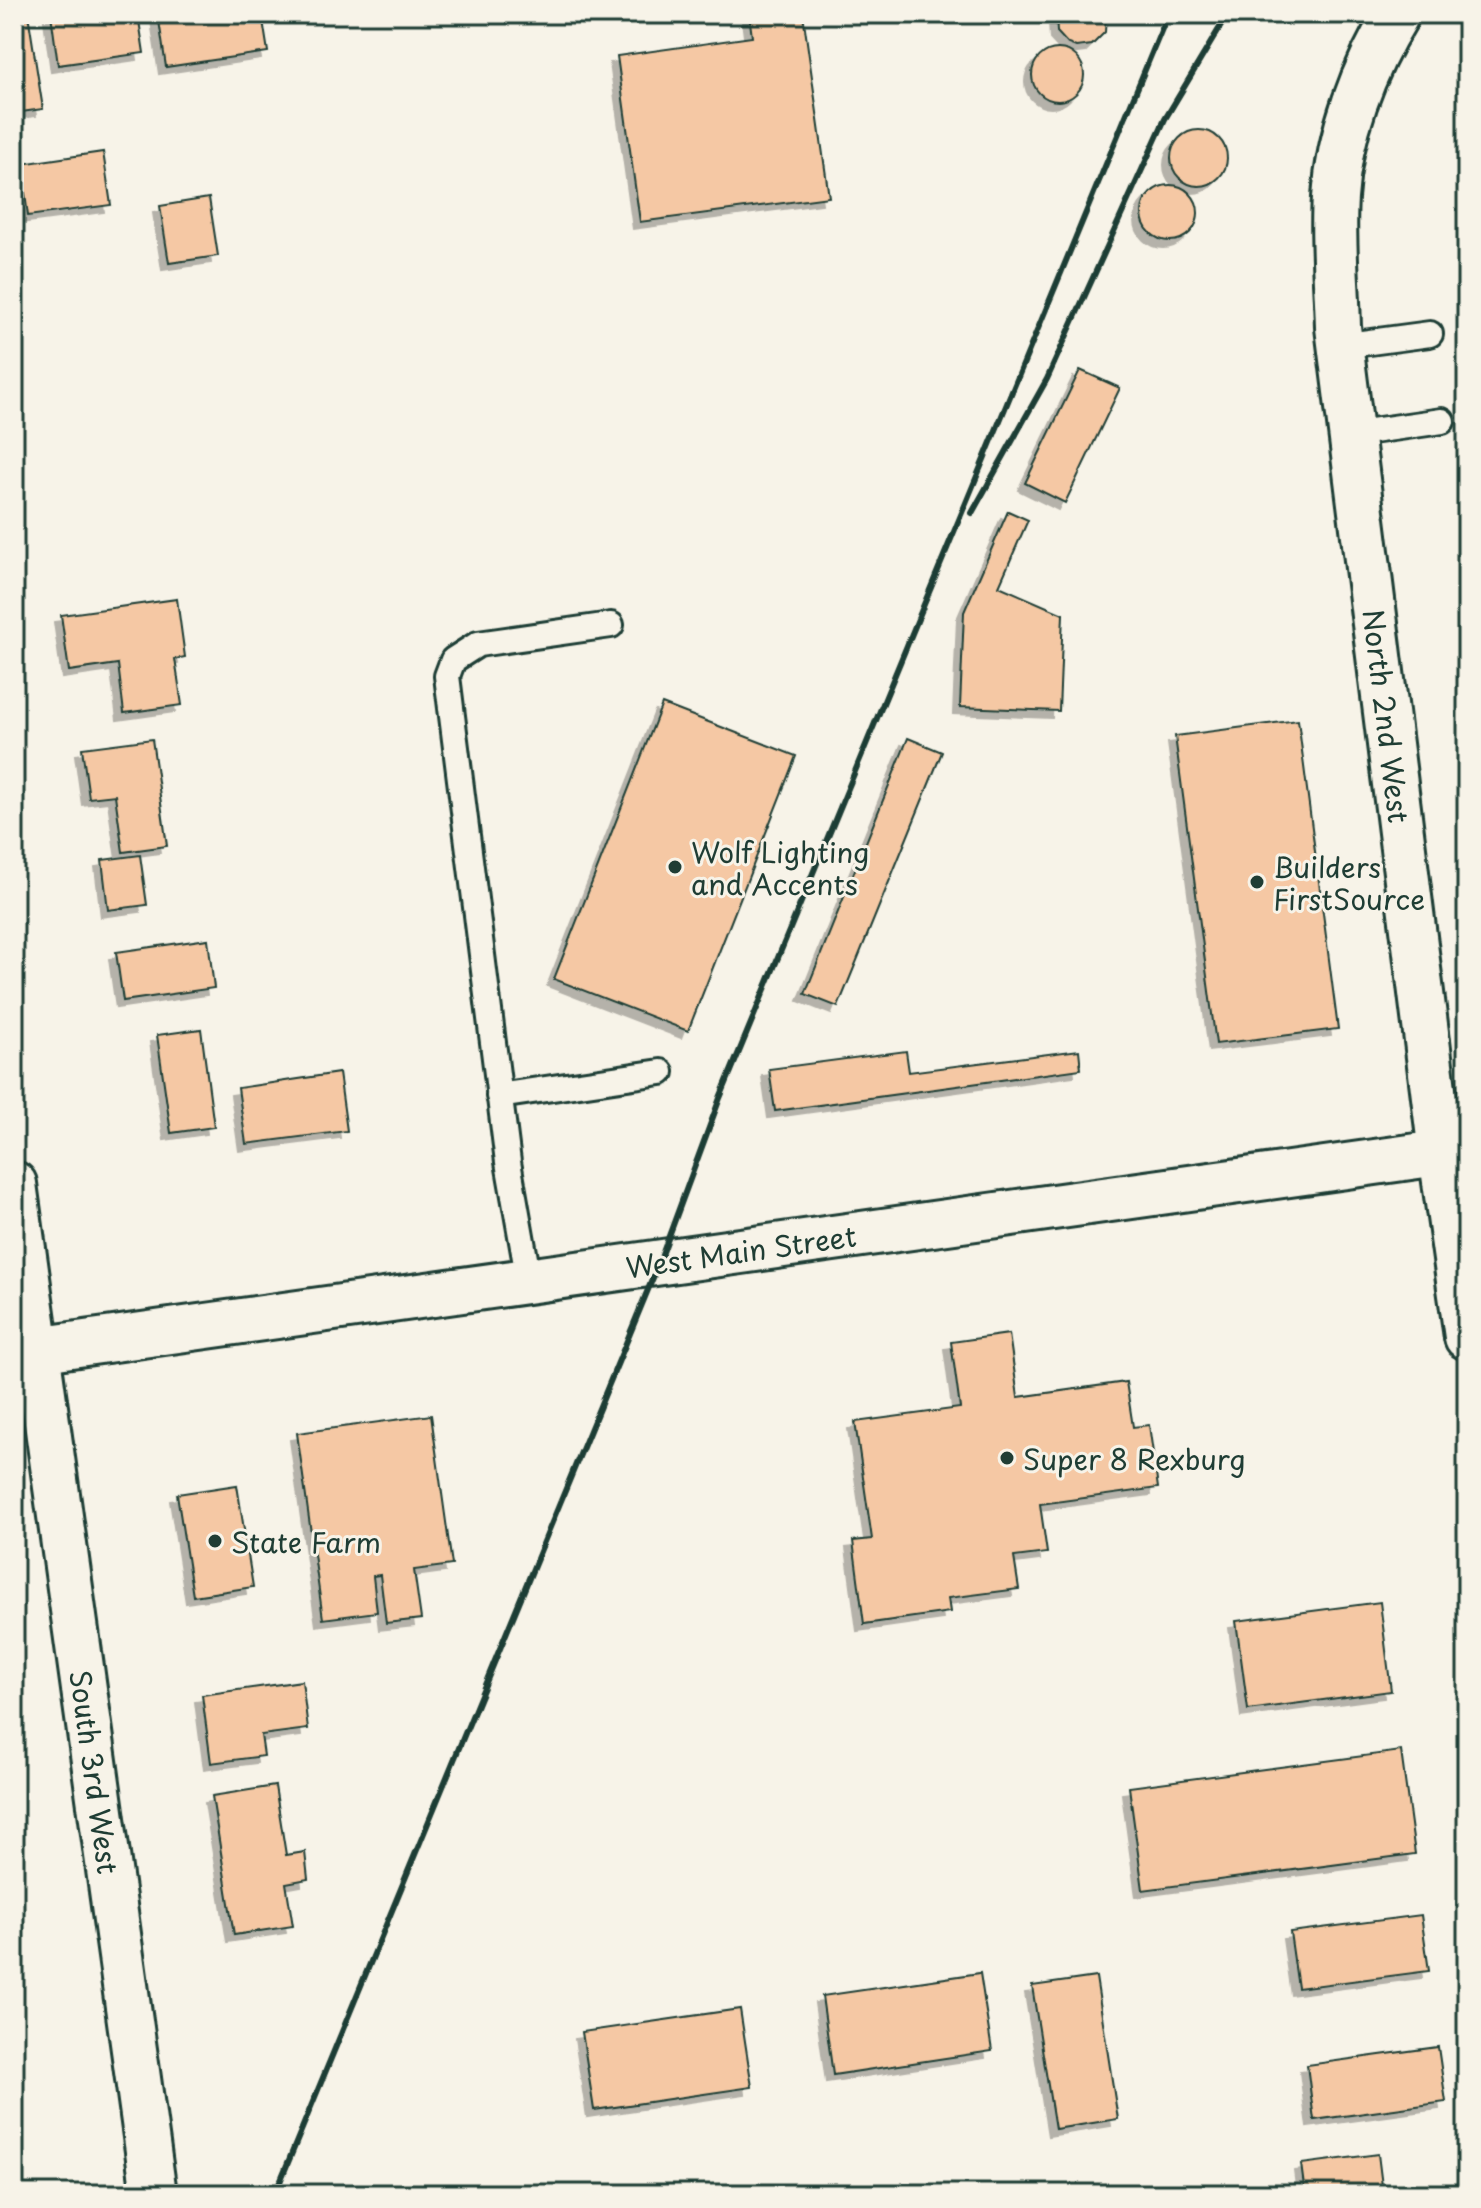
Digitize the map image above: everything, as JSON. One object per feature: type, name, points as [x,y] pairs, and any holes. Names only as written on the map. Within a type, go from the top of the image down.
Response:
[{"type":"main road","name":"North 2nd West","points":[[1397,14],[1361,87],[1343,139],[1335,199],[1339,336],[1454,1151],[1467,1337]]},
{"type":"main road","name":"West Main Street","points":[[25,1351],[1454,1151]]},
{"type":"main road","name":"South 3rd West","points":[[14,1184],[25,1351],[154,2194]]},
{"type":"lane","points":[[1339,336],[1430,334]]},
{"type":"lane","points":[[1351,434],[1442,421]]},
{"type":"lane","points":[[529,1281],[499,1096],[447,676],[453,660],[478,644],[611,625]]},
{"type":"lane","points":[[499,1096],[661,1072]]},
{"type":"building","points":[[28,14],[43,109],[14,113],[14,15]]},
{"type":"building","points":[[51,14],[138,14],[144,53],[58,65]]},
{"type":"building","points":[[158,14],[262,14],[268,52],[166,67]]},
{"type":"building","points":[[749,14],[803,14],[829,197],[640,222],[617,56],[752,37]]},
{"type":"building","points":[[1056,14],[1106,14],[1105,32],[1092,45],[1076,47],[1068,44],[1057,32]]},
{"type":"building","points":[[1058,49],[1076,57],[1084,75],[1076,93],[1058,101],[1040,93],[1032,75],[1040,57]]},
{"type":"building","points":[[1199,130],[1219,138],[1227,158],[1219,178],[1199,186],[1179,178],[1171,158],[1179,138]]},
{"type":"building","points":[[103,152],[111,205],[28,216],[21,164]]},
{"type":"building","points":[[1170,185],[1190,193],[1198,213],[1190,233],[1170,241],[1150,233],[1142,213],[1150,193]]},
{"type":"building","points":[[209,198],[218,256],[169,263],[160,206]]},
{"type":"building","points":[[1080,370],[1120,388],[1065,503],[1025,483]]},
{"type":"building","points":[[1008,511],[1028,520],[999,586],[1063,614],[1059,711],[960,707],[964,612]]},
{"type":"building","points":[[177,599],[185,657],[175,659],[182,705],[124,713],[118,664],[69,671],[61,615]]},
{"type":"building","name":"Wolf Lighting and Accents","points":[[662,704],[796,756],[688,1031],[554,979]]},
{"type":"building","name":"Builders FirstSource","points":[[1298,720],[1338,1029],[1216,1044],[1175,736]]},
{"type":"building","points":[[908,738],[942,752],[838,1007],[805,994]]},
{"type":"building","points":[[152,739],[167,846],[123,852],[115,795],[89,798],[82,748]]},
{"type":"building","points":[[140,855],[147,905],[108,910],[102,860]]},
{"type":"building","points":[[208,939],[214,988],[123,1001],[116,952]]},
{"type":"building","points":[[201,1029],[214,1127],[171,1133],[157,1035]]},
{"type":"building","points":[[1079,1050],[1081,1069],[775,1111],[769,1069],[906,1051],[909,1072]]},
{"type":"building","points":[[339,1073],[347,1131],[246,1144],[238,1088]]},
{"type":"building","name":"Super 8 Rexburg","points":[[1009,1334],[1018,1397],[1126,1382],[1133,1427],[1149,1425],[1158,1488],[1040,1504],[1047,1553],[1014,1557],[1019,1589],[948,1598],[950,1612],[864,1624],[853,1541],[872,1539],[855,1422],[960,1408],[951,1342]]},
{"type":"building","points":[[431,1415],[452,1565],[414,1570],[421,1619],[386,1623],[380,1575],[373,1576],[377,1612],[323,1619],[297,1433]]},
{"type":"building","name":"State Farm","points":[[237,1485],[253,1587],[193,1596],[177,1494]]},
{"type":"building","points":[[1380,1602],[1391,1691],[1248,1710],[1236,1621]]},
{"type":"building","points":[[302,1681],[308,1729],[261,1735],[264,1756],[211,1763],[202,1695]]},
{"type":"building","points":[[1401,1751],[1415,1854],[1143,1890],[1129,1787]]},
{"type":"building","points":[[275,1786],[286,1855],[305,1852],[308,1879],[286,1883],[293,1926],[234,1935],[212,1796]]},
{"type":"building","points":[[1421,1915],[1429,1971],[1298,1988],[1290,1932]]},
{"type":"building","points":[[980,1973],[992,2051],[833,2075],[822,1996]]},
{"type":"building","points":[[1096,1977],[1118,2119],[1055,2129],[1032,1986]]},
{"type":"building","points":[[740,2009],[752,2087],[594,2110],[582,2032]]},
{"type":"building","points":[[1438,2047],[1446,2102],[1314,2120],[1307,2065]]},
{"type":"building","points":[[1378,2154],[1383,2194],[1305,2194],[1301,2164]]},
{"type":"railway","points":[[275,2194],[659,1263],[720,1098],[1168,14]]},
{"type":"railway","points":[[972,513],[1047,379],[1165,119],[1228,14]]},
{"type":"place","name":"Wolf Lighting and Accents","points":[[675,867]]},
{"type":"place","name":"Builders FirstSource","points":[[1257,882]]},
{"type":"place","name":"Super 8 Rexburg","points":[[1007,1458]]},
{"type":"place","name":"State Farm","points":[[215,1541]]}]
